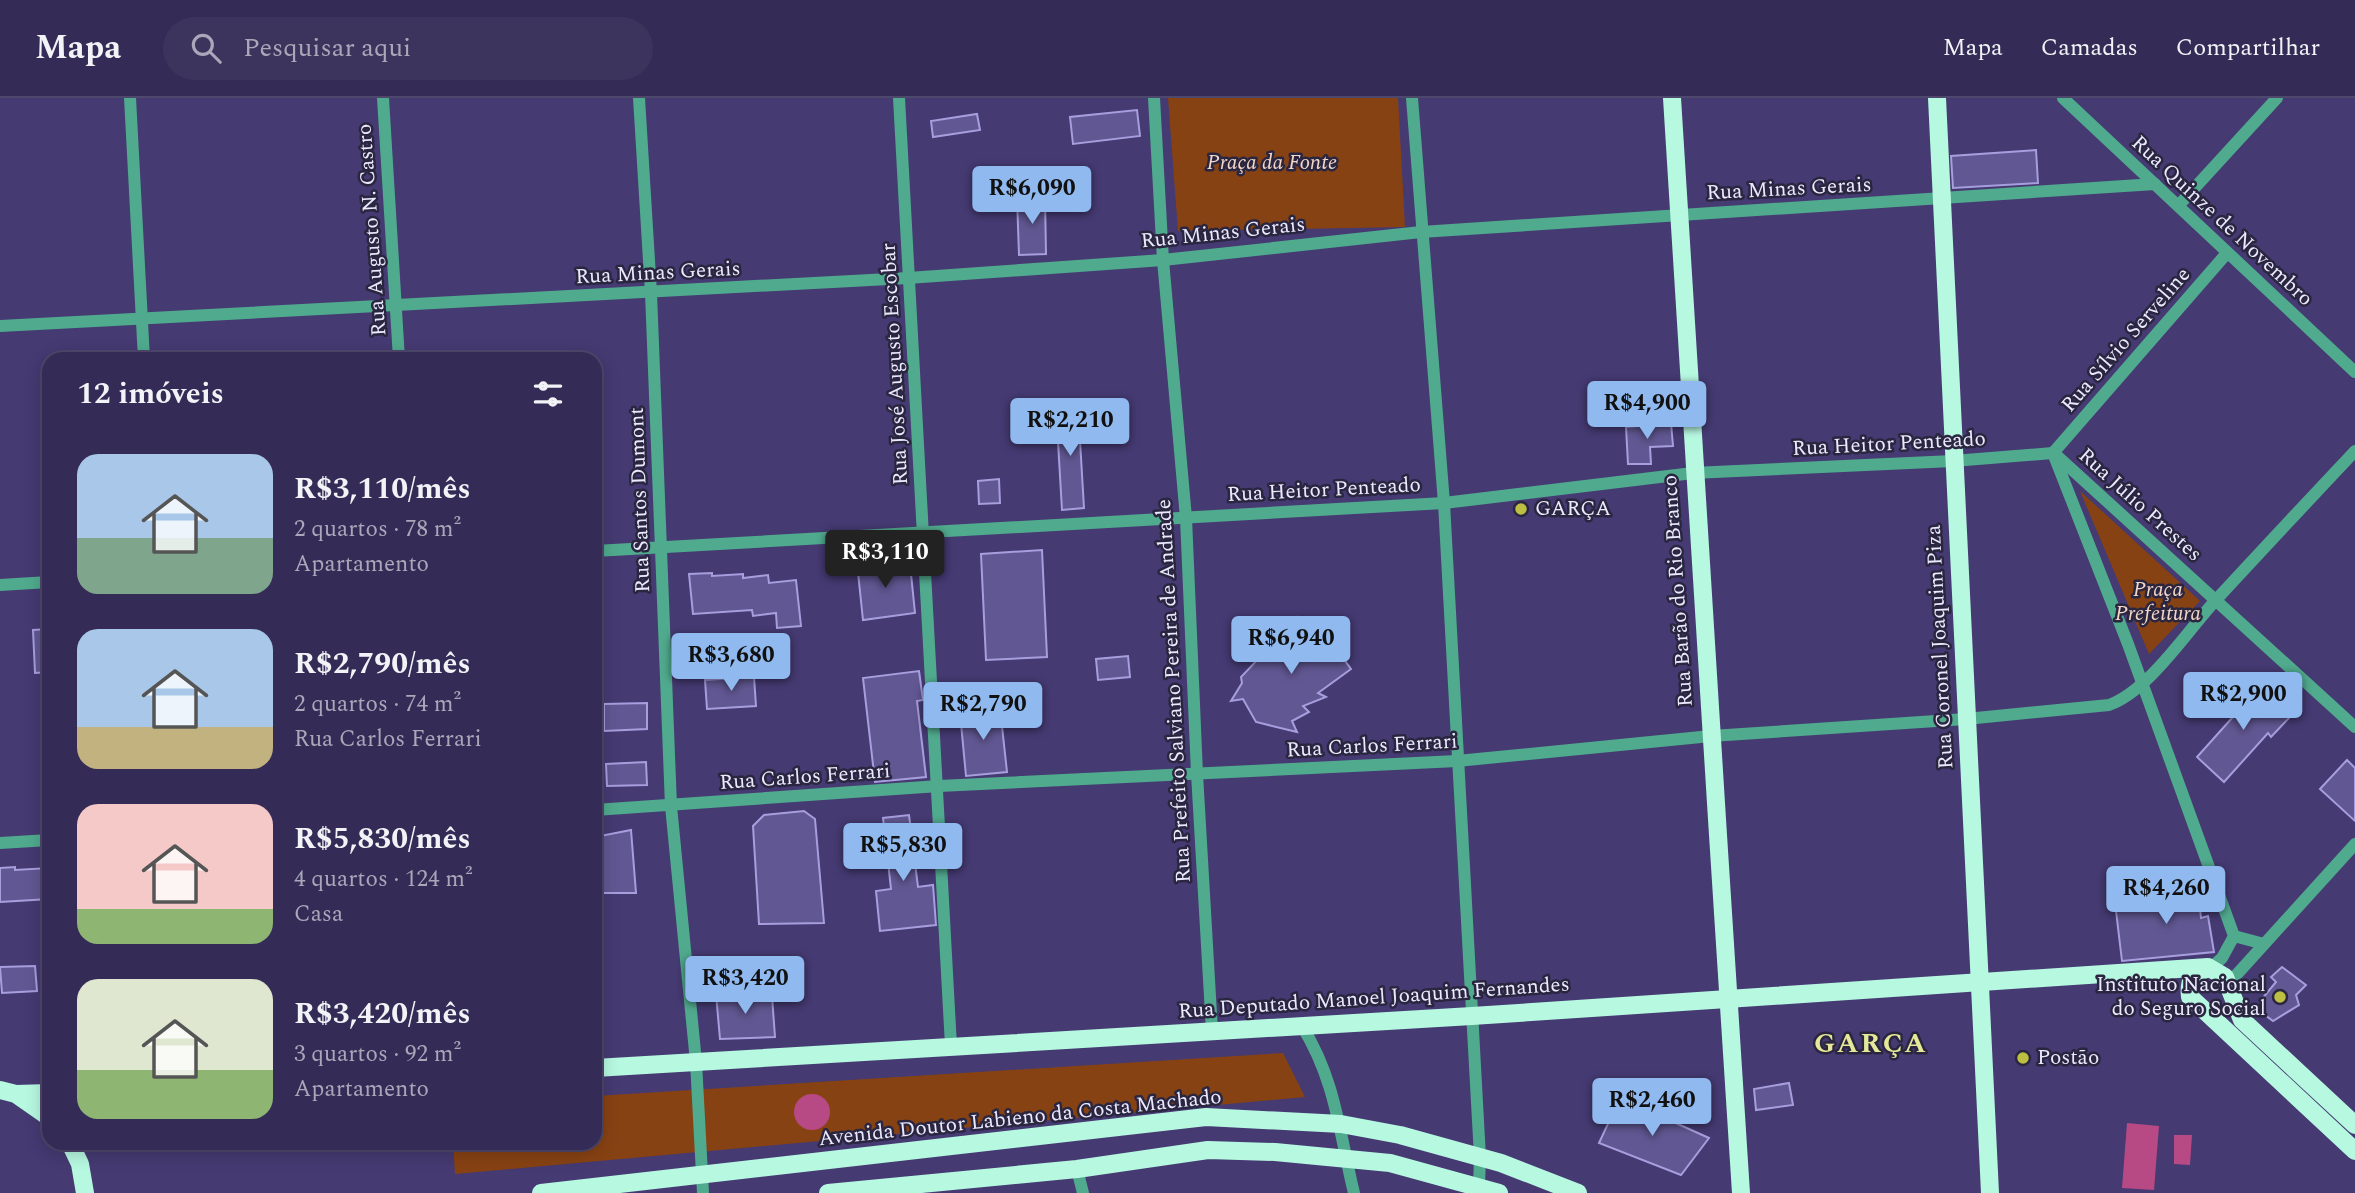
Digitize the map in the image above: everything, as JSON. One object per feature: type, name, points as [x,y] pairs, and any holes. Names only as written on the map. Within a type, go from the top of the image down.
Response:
[{"type":"main road","name":"Rua Barão do Rio Branco","points":[[1672,98],[1693,473],[1731,997],[1741,1193]]},
{"type":"main road","name":"Rua Coronel Joaquim Piza","points":[[1937,98],[1990,1193]]},
{"type":"main road","name":"Rua Deputado Manoel Joaquim Fernandes","points":[[602,1068],[1472,1016],[2212,967]]},
{"type":"main road","points":[[2355,1125],[2242,1020],[2234,1004],[2229,983],[2212,967],[2194,975],[2189,984],[2190,997],[2355,1151]]},
{"type":"main road","points":[[8,1092],[42,1093]]},
{"type":"main road","points":[[8,1092],[42,1113]]},
{"type":"main road","name":"Avenida Doutor Labieno da Costa Machado","points":[[541,1193],[703,1184],[1206,1117],[1342,1124],[1400,1135],[1480,1157],[1578,1193]]},
{"type":"main road","points":[[73,1150],[80,1164]]},
{"type":"main road","points":[[79,1150],[85,1193]]},
{"type":"main road","points":[[828,1193],[1077,1169],[1208,1150],[1390,1163],[1499,1193]]},
{"type":"street","points":[[130,98],[143,352]]},
{"type":"street","name":"Rua Augusto N. Castro","points":[[383,98],[399,352]]},
{"type":"street","name":"Rua Santos Dumont","points":[[639,98],[651,293],[671,806],[695,1062],[703,1184]]},
{"type":"street","name":"Rua José Augusto Escobar","points":[[899,98],[939,786],[951,1046]]},
{"type":"street","name":"Rua Prefeito Salviano Pereira de Andrade","points":[[1154,98],[1163,260],[1186,518],[1196,774],[1212,1031]]},
{"type":"street","points":[[1412,98],[1444,503],[1480,1157],[1479,1187]]},
{"type":"street","name":"Rua Quinze de Novembro","points":[[2063,98],[2355,372]]},
{"type":"street","points":[[2179,205],[2277,98]]},
{"type":"street","name":"Rua Minas Gerais","points":[[0,326],[908,278],[1163,260],[1421,232],[2155,184]]},
{"type":"street","name":"Rua Sílvio Serveline","points":[[2053,453],[2227,253]]},
{"type":"street","name":"Rua Carlos Ferrari","points":[[602,810],[939,786],[1457,761],[1711,736],[1966,719],[2109,705],[2124,699],[2143,685],[2216,600],[2355,451]]},
{"type":"street","points":[[2053,453],[2143,685],[2234,936],[2222,958],[2212,967]]},
{"type":"street","name":"Rua Heitor Penteado","points":[[602,551],[1444,503],[1693,473],[1953,461],[2053,453]]},
{"type":"street","name":"Rua Júlio Prestes","points":[[2053,453],[2355,727]]},
{"type":"street","points":[[0,585],[42,582]]},
{"type":"street","points":[[0,843],[42,840]]},
{"type":"street","points":[[2229,983],[2355,844]]},
{"type":"street","points":[[2234,936],[2264,944]]},
{"type":"street","points":[[1302,1026],[1319,1054],[1342,1124],[1354,1193]]},
{"type":"street","points":[[1077,1169],[1083,1193]]},
{"type":"green space","name":"Praça da Fonte","points":[[1168,98],[1398,98],[1405,227],[1178,231]]},
{"type":"green space","name":"Praça Prefeitura","points":[[2080,491],[2200,601],[2149,654]]},
{"type":"green space","points":[[1283,1053],[1305,1097],[455,1174],[453,1150],[602,1150],[602,1096]]},
{"type":"shaded area","points":[[812,1094],[825,1099],[830,1112],[825,1125],[812,1130],[799,1125],[794,1112],[799,1099]]},
{"type":"shaded area","points":[[2127,1123],[2159,1126],[2154,1190],[2122,1188]]},
{"type":"shaded area","points":[[2174,1135],[2192,1135],[2190,1165],[2174,1164]]},
{"type":"building","points":[[1137,110],[1140,136],[1073,144],[1070,117]]},
{"type":"building","points":[[977,114],[980,130],[933,137],[931,121]]},
{"type":"building","points":[[2036,150],[2038,183],[1953,188],[1951,156]]},
{"type":"building","points":[[1045,197],[1046,254],[1019,255],[1017,198]]},
{"type":"building","points":[[1078,407],[1084,508],[1062,510],[1056,408]]},
{"type":"building","points":[[1671,423],[1673,446],[1650,447],[1651,464],[1628,464],[1626,427]]},
{"type":"building","points":[[999,479],[1000,503],[979,504],[978,481]]},
{"type":"building","points":[[1042,550],[1047,657],[986,660],[981,554]]},
{"type":"building","points":[[882,560],[883,567],[910,564],[915,613],[863,620],[857,563]]},
{"type":"building","points":[[712,573],[712,576],[743,574],[743,578],[768,575],[769,583],[796,580],[801,626],[777,628],[776,613],[753,616],[752,610],[693,614],[689,574]]},
{"type":"building","points":[[1298,617],[1329,639],[1351,669],[1318,693],[1326,697],[1303,706],[1309,712],[1292,721],[1297,732],[1256,722],[1243,699],[1231,701],[1242,683],[1241,677],[1263,654],[1268,643],[1275,644],[1284,630],[1290,628]]},
{"type":"building","points":[[42,629],[42,672],[35,673],[33,630]]},
{"type":"building","points":[[1128,656],[1130,677],[1098,680],[1096,659]]},
{"type":"building","points":[[919,671],[923,700],[917,701],[926,777],[875,782],[863,678]]},
{"type":"building","points":[[754,677],[756,706],[707,709],[705,680]]},
{"type":"building","points":[[2250,681],[2289,718],[2271,737],[2268,733],[2224,782],[2197,757],[2241,708],[2232,700]]},
{"type":"building","points":[[647,703],[647,729],[604,731],[604,704]]},
{"type":"building","points":[[1000,708],[1007,772],[966,776],[960,713]]},
{"type":"building","points":[[2347,760],[2355,768],[2355,821],[2320,789]]},
{"type":"building","points":[[646,762],[647,785],[607,786],[606,764]]},
{"type":"building","points":[[804,811],[815,819],[824,923],[759,924],[753,826],[764,815]]},
{"type":"building","points":[[909,815],[918,887],[933,885],[936,925],[880,931],[876,891],[891,889],[883,818]]},
{"type":"building","points":[[631,830],[636,893],[602,893],[602,836]]},
{"type":"building","points":[[0,868],[42,868],[42,899],[0,902]]},
{"type":"building","points":[[2197,882],[2201,918],[2208,916],[2214,952],[2122,961],[2116,911],[2159,906],[2157,887]]},
{"type":"building","points":[[35,966],[37,991],[2,993],[0,967]]},
{"type":"building","name":"Instituto Nacional do Seguro Social","points":[[2282,967],[2306,985],[2296,995],[2299,1005],[2273,1021],[2261,1012],[2261,1000],[2276,982],[2271,977]]},
{"type":"building","points":[[742,992],[743,998],[772,996],[775,1037],[720,1039],[716,994]]},
{"type":"building","points":[[1789,1083],[1793,1105],[1756,1110],[1754,1089]]},
{"type":"building","points":[[1620,1098],[1709,1138],[1681,1175],[1599,1143]]},
{"type":"place","name":"GARÇA","points":[[1521,509]]},
{"type":"place","name":"Instituto Nacional do Seguro Social","points":[[2280,997]]},
{"type":"place","name":"Postão","points":[[2023,1058]]},
{"type":"district","name":"GARÇA","points":[[1871,1043]]}]
